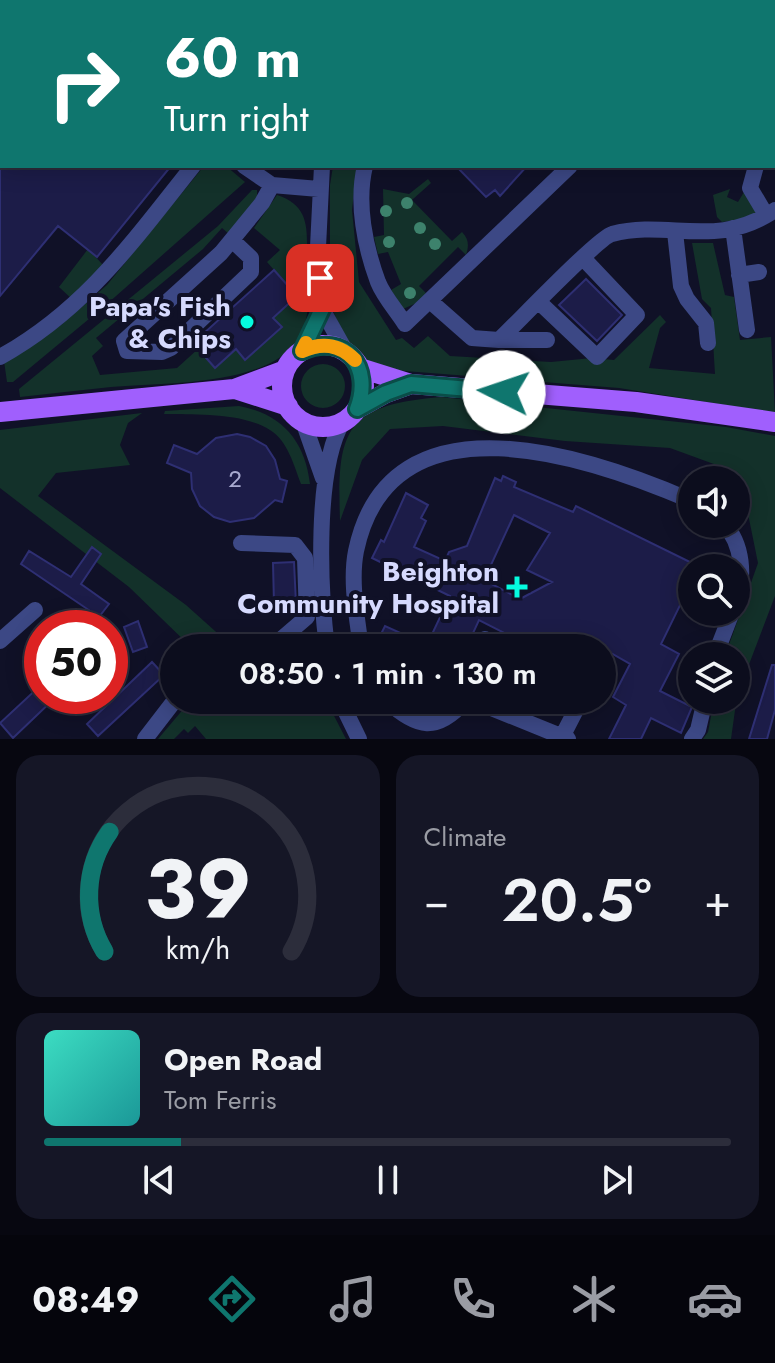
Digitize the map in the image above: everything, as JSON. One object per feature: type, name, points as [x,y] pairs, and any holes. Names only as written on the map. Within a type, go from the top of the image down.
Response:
[{"type":"main road","points":[[0,412],[234,389],[285,370],[302,351],[324,345],[411,384],[636,402],[775,422]]},
{"type":"main road","points":[[350,415],[363,393],[353,360]]},
{"type":"main road","points":[[285,370],[282,382],[295,414]]},
{"type":"main road","points":[[234,389],[322,426],[350,415],[386,393],[411,384]]},
{"type":"street","points":[[0,357],[30,341],[81,301],[114,266],[191,168]]},
{"type":"street","points":[[247,168],[272,185],[319,189]]},
{"type":"street","points":[[302,351],[322,309],[319,189],[322,168]]},
{"type":"street","points":[[365,168],[363,226],[379,284],[405,324],[568,168]]},
{"type":"street","points":[[499,340],[608,235],[641,230],[701,234],[733,228],[771,212],[750,188],[755,168]]},
{"type":"street","points":[[232,240],[251,258],[251,272],[171,348],[162,352],[127,351],[124,341],[131,332],[232,240],[272,185]]},
{"type":"street","points":[[733,228],[747,330]]},
{"type":"street","points":[[675,232],[681,286],[706,323],[708,343]]},
{"type":"street","points":[[539,302],[597,357],[637,315],[583,258]]},
{"type":"street","points":[[739,275],[759,272]]},
{"type":"street","points":[[430,301],[472,338],[547,340]]},
{"type":"street","points":[[322,309],[353,360]]},
{"type":"street","points":[[295,414],[323,480]]},
{"type":"street","points":[[326,634],[323,480],[328,453],[350,415]]},
{"type":"street","points":[[360,634],[354,574],[356,550],[380,494],[395,476],[418,461],[456,450],[504,449],[563,455],[617,470],[678,495]]},
{"type":"street","points":[[241,543],[295,545],[305,558],[307,617],[287,634]]},
{"type":"street","points":[[0,641],[24,620]]},
{"type":"street","points":[[145,739],[164,714]]},
{"type":"street","points":[[347,714],[359,739]]},
{"type":"street","points":[[401,714],[424,724],[441,723],[451,714]]},
{"type":"street","points":[[509,714],[566,737],[575,714]]},
{"type":"street","points":[[692,739],[702,714]]},
{"type":"street","points":[[520,739],[527,723]]},
{"type":"green space","points":[[202,168],[228,168],[245,182],[107,304],[13,382],[7,382],[4,361],[61,325],[107,285]]},
{"type":"green space","points":[[333,168],[357,168],[352,210],[359,282],[396,340],[402,338],[414,348],[428,336],[450,356],[551,362],[592,358],[614,360],[660,315],[666,322],[660,328],[649,368],[715,374],[711,308],[702,299],[692,243],[713,243],[725,295],[734,297],[740,340],[771,337],[775,413],[619,388],[392,370],[367,361],[344,334],[330,302]]},
{"type":"green space","points":[[428,179],[431,183],[412,200],[452,241],[462,232],[468,249],[466,255],[458,247],[419,286],[426,293],[421,301],[403,309],[391,290],[401,284],[388,252],[378,254],[374,237],[384,235],[383,189],[409,194]]},
{"type":"green space","points":[[730,189],[727,197],[738,202],[744,192],[756,212],[750,218],[722,222],[717,217],[713,195]]},
{"type":"green space","points":[[252,190],[257,190],[257,198],[229,234],[222,228],[203,249],[96,338],[103,346],[92,356],[100,375],[177,368],[198,349],[215,367],[236,349],[246,359],[281,328],[273,317],[297,296],[267,262],[280,250],[254,228],[277,195],[296,205],[306,228],[307,316],[292,347],[276,360],[232,376],[20,397],[19,389],[218,226]]},
{"type":"green space","points":[[88,249],[105,267],[74,301],[59,287]]},
{"type":"green space","points":[[323,364],[339,370],[345,386],[339,402],[323,408],[307,402],[301,386],[307,370]]},
{"type":"green space","points":[[441,397],[726,427],[775,436],[775,596],[750,662],[750,642],[730,642],[736,626],[750,626],[750,586],[758,563],[750,524],[750,466],[719,466],[670,448],[565,441],[443,426],[390,429],[362,460],[340,521],[341,465],[345,444],[353,428],[366,416],[384,407]]},
{"type":"green space","points":[[239,406],[268,416],[289,432],[303,455],[310,484],[301,484],[290,454],[281,441],[258,424],[218,416],[164,414],[165,411]]},
{"type":"green space","points":[[142,413],[128,423],[120,445],[130,465],[56,473],[38,496],[186,605],[218,634],[178,634],[129,587],[0,488],[0,430]]},
{"type":"green space","points":[[179,714],[333,714],[346,739],[206,739],[195,726],[188,733],[184,729],[174,739],[158,739]]},
{"type":"green space","points":[[711,714],[734,714],[731,739],[703,739],[708,732]]},
{"type":"building","points":[[0,168],[169,168],[97,257],[58,226],[0,296]]},
{"type":"building","points":[[458,168],[525,168],[500,196],[495,190],[486,197]]},
{"type":"building","name":"Papa's Fish & Chips","points":[[274,270],[297,296],[273,318],[282,327],[245,360],[236,349],[215,368],[193,343]]},
{"type":"building","points":[[586,279],[622,315],[597,341],[559,305]]},
{"type":"building","points":[[237,434],[266,446],[275,460],[280,479],[287,481],[282,502],[275,500],[254,518],[230,522],[214,517],[200,506],[192,489],[191,473],[167,463],[174,445],[197,454],[216,438]]},
{"type":"building","name":"Beighton Community Hospital","points":[[503,476],[516,482],[514,487],[573,512],[576,506],[678,556],[678,609],[661,644],[678,656],[660,691],[678,700],[678,714],[689,714],[681,733],[651,718],[641,739],[609,739],[626,705],[616,699],[616,691],[630,664],[616,656],[616,634],[506,634],[479,620],[473,634],[432,634],[450,596],[372,558],[381,540],[384,542],[406,493],[428,505],[421,518],[426,521],[414,547],[445,561],[449,552],[467,546],[495,478],[501,481]],"holes":[[[514,515],[550,533],[527,570],[552,582],[520,599],[484,580]]]},
{"type":"building","points":[[92,547],[101,554],[81,584],[109,604],[104,610],[89,610],[21,564],[29,551],[71,577]]},
{"type":"building","points":[[294,562],[296,604],[274,604],[273,563]]},
{"type":"building","points":[[138,621],[147,647],[133,652],[128,625]]},
{"type":"building","name":"Beighton Community Hospital","points":[[385,626],[403,634],[381,634]]},
{"type":"building","points":[[152,662],[160,671],[160,679],[128,708],[128,685]]},
{"type":"building","points":[[772,665],[775,665],[775,710],[767,739],[749,739]]},
{"type":"building","points":[[24,701],[24,714],[38,714],[13,738],[0,723]]},
{"type":"building","points":[[97,714],[122,714],[98,736],[87,724]]},
{"type":"slow traffic","points":[[306,343],[302,351],[313,346],[336,347],[355,360]]},
{"type":"place","name":"Papa's Fish & Chips","points":[[247,322]]},
{"type":"place","name":"Beighton Community Hospital","points":[[517,587]]},
{"type":"route","points":[[320,278],[322,309],[302,351],[324,345],[336,347],[354,359],[363,380],[363,393],[357,409],[411,384],[504,392]]}]
